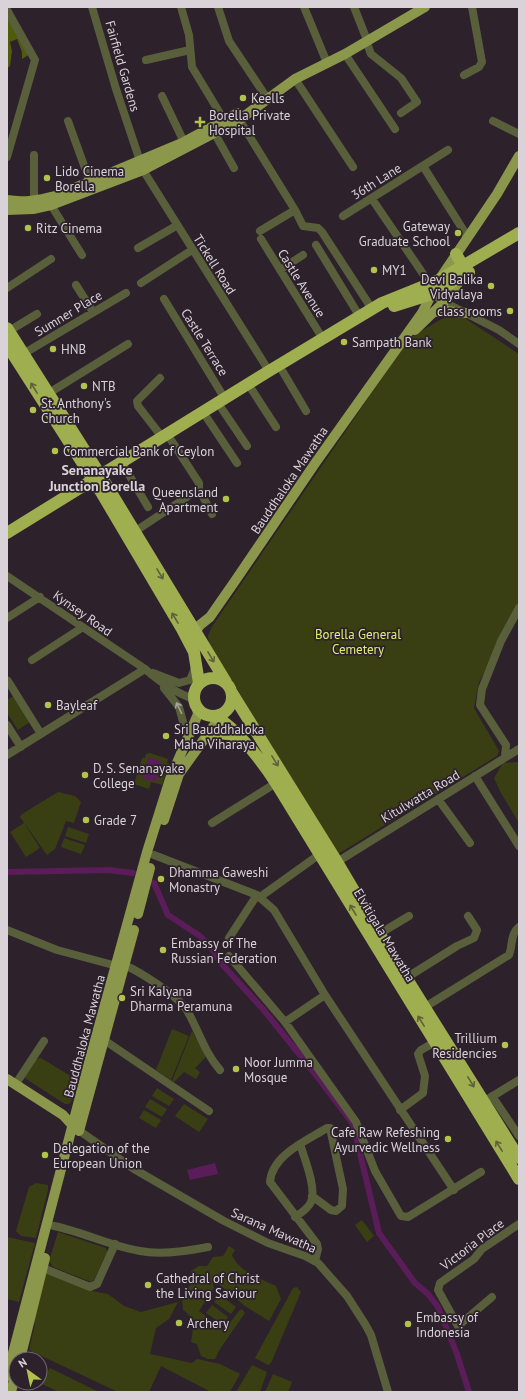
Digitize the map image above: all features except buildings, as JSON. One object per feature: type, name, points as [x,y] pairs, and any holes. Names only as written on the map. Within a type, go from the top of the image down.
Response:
[{"type":"highway","points":[[7,538],[13,536],[98,480],[125,468],[167,439],[207,418],[268,371],[372,309],[392,298],[434,286],[465,269],[519,233]]},
{"type":"highway","points":[[7,533],[224,404],[283,372],[391,307],[519,241]]},
{"type":"highway","points":[[456,254],[465,269]]},
{"type":"highway","points":[[8,330],[49,394],[182,629],[194,652],[197,662],[199,684]]},
{"type":"highway","points":[[7,345],[98,480]]},
{"type":"highway","name":"Elvitigala Mawatha","points":[[98,480],[134,532],[425,1007],[446,1051],[519,1179]]},
{"type":"highway","points":[[209,678],[221,679],[229,688],[230,705],[221,714],[215,716],[205,714],[196,703],[196,688],[199,684],[209,678]]},
{"type":"highway","name":"Elvitigala Mawatha","points":[[215,716],[222,720],[252,750],[276,783],[435,1042],[446,1051],[488,1099],[519,1158]]},
{"type":"highway","points":[[207,736],[219,733],[231,734],[239,738]]},
{"type":"main road","points":[[7,200],[18,202],[34,201],[55,196],[90,182],[141,166],[224,120],[237,117],[295,79],[345,54],[365,38],[412,7]]},
{"type":"main road","points":[[7,210],[32,209],[51,205],[215,134],[265,95],[325,58],[425,7]]},
{"type":"main road","name":"Bauddhaloka Mawatha","points":[[195,632],[210,616],[235,581],[316,462],[422,313],[434,286],[497,194],[519,156]]},
{"type":"main road","name":"Bauddhaloka Mawatha","points":[[402,342],[444,302],[465,269]]},
{"type":"main road","points":[[434,312],[447,311],[466,313]]},
{"type":"main road","points":[[195,632],[197,662]]},
{"type":"main road","name":"Bauddhaloka Mawatha","points":[[7,1376],[40,1266],[162,804],[178,759],[188,740],[198,714],[196,703]]},
{"type":"main road","name":"Bauddhaloka Mawatha","points":[[22,1351],[40,1266],[54,1226],[76,1128],[104,1040],[120,965],[179,774],[215,724],[215,716]]},
{"type":"main road","points":[[11,1082],[63,1115],[76,1128]]},
{"type":"street","name":"Fairfield Gardens","points":[[92,7],[141,166]]},
{"type":"street","points":[[181,7],[189,35],[192,67],[224,120]]},
{"type":"street","points":[[218,7],[229,41],[265,95]]},
{"type":"street","points":[[304,7],[325,58]]},
{"type":"street","points":[[354,7],[371,54],[400,78],[417,102],[401,113]]},
{"type":"street","points":[[464,75],[479,67],[482,62],[472,7]]},
{"type":"street","points":[[7,10],[35,60],[7,158]]},
{"type":"street","points":[[146,60],[190,50]]},
{"type":"street","points":[[345,54],[395,129]]},
{"type":"street","points":[[295,79],[353,167]]},
{"type":"street","points":[[162,96],[184,142]]},
{"type":"street","points":[[237,117],[303,226],[318,228],[322,232],[372,309]]},
{"type":"street","points":[[68,121],[90,182]]},
{"type":"street","points":[[493,122],[519,134]]},
{"type":"street","points":[[215,134],[234,168]]},
{"type":"street","name":"36th Lane","points":[[343,216],[448,150]]},
{"type":"street","points":[[34,155],[34,201]]},
{"type":"street","name":"Tickell Road","points":[[141,166],[176,226],[268,371]]},
{"type":"street","points":[[423,166],[467,236]]},
{"type":"street","points":[[372,199],[444,302],[499,330],[519,344]]},
{"type":"street","points":[[51,205],[82,255]]},
{"type":"street","name":"Castle Avenue","points":[[294,210],[261,235],[280,270],[323,339]]},
{"type":"street","points":[[138,248],[176,226]]},
{"type":"street","points":[[316,246],[360,317]]},
{"type":"street","points":[[141,282],[192,250]]},
{"type":"street","points":[[280,270],[303,255]]},
{"type":"street","points":[[7,288],[51,259]]},
{"type":"street","points":[[76,285],[93,312]]},
{"type":"street","name":"Sumner Place","points":[[23,354],[126,293]]},
{"type":"street","name":"Castle Terrace","points":[[164,299],[247,446]]},
{"type":"street","points":[[8,330],[37,314]]},
{"type":"street","points":[[49,394],[128,344]]},
{"type":"street","points":[[283,372],[306,411]]},
{"type":"street","points":[[160,378],[137,401],[138,406],[167,439],[199,487],[212,514]]},
{"type":"street","points":[[252,390],[276,427]]},
{"type":"street","points":[[207,418],[237,463]]},
{"type":"street","points":[[125,468],[148,507]]},
{"type":"street","points":[[134,532],[199,487]]},
{"type":"street","name":"Kynsey Road","points":[[7,576],[40,597],[178,693],[196,703]]},
{"type":"street","points":[[7,618],[40,597]]},
{"type":"street","points":[[505,757],[506,745],[480,705],[482,689],[501,641],[519,608]]},
{"type":"street","points":[[32,660],[83,627]]},
{"type":"street","points":[[179,683],[192,678],[197,662]]},
{"type":"street","points":[[7,755],[145,669],[168,691],[179,707],[188,740]]},
{"type":"street","name":"Kynsey Road","points":[[145,669],[179,683],[199,684]]},
{"type":"street","points":[[8,682],[41,734]]},
{"type":"street","points":[[7,726],[21,747]]},
{"type":"street","name":"Kitulwatta Road","points":[[337,862],[519,749]]},
{"type":"street","points":[[475,776],[519,846]]},
{"type":"street","points":[[212,823],[276,783]]},
{"type":"street","points":[[438,799],[470,843]]},
{"type":"street","points":[[154,854],[258,896],[274,910],[325,995],[454,1190]]},
{"type":"street","points":[[229,938],[258,896],[320,854]]},
{"type":"street","points":[[379,934],[409,916]]},
{"type":"street","points":[[406,978],[457,946],[474,938],[477,930],[468,916]]},
{"type":"street","points":[[425,1007],[509,955],[513,936],[519,927]]},
{"type":"street","points":[[7,930],[57,950],[135,969],[184,1006],[210,1059],[220,1070]]},
{"type":"street","points":[[229,956],[285,1022],[356,1122],[375,1171],[401,1216],[408,1218],[480,1172]]},
{"type":"street","points":[[285,1022],[325,995]]},
{"type":"street","points":[[104,1040],[208,1110]]},
{"type":"street","points":[[11,1082],[44,1041]]},
{"type":"street","points":[[400,1110],[423,1094],[425,1076],[418,1054],[421,1050],[435,1042]]},
{"type":"street","points":[[519,1080],[488,1099],[519,1136]]},
{"type":"street","name":"Sarana Mawatha","points":[[76,1128],[134,1169],[224,1221],[268,1243],[315,1261],[332,1277],[365,1324],[371,1335],[388,1392]]},
{"type":"street","points":[[312,1196],[331,1210],[336,1211],[342,1206],[342,1189],[330,1128],[327,1128],[300,1144],[276,1162],[271,1172],[270,1182],[295,1217],[317,1244],[318,1249],[315,1261]]},
{"type":"street","points":[[295,1217],[304,1211],[312,1201],[311,1182],[300,1144]]},
{"type":"street","name":"Victoria Place","points":[[492,1297],[458,1326],[438,1290],[440,1283],[474,1258],[482,1249],[519,1224]]},
{"type":"street","points":[[54,1226],[76,1230],[141,1252],[188,1252],[208,1247]]},
{"type":"street","points":[[40,1266],[90,1287],[94,1286],[97,1284],[115,1244]]},
{"type":"green space","points":[[7,14],[30,54],[22,59],[22,52],[17,39],[10,42],[12,51],[10,66],[7,68]]},
{"type":"green space","name":"Borella General Cemetery","points":[[460,315],[519,354],[519,609],[479,682],[474,708],[499,751],[497,756],[338,854],[209,643],[208,636],[211,628],[401,350],[414,335],[447,316]]},
{"type":"green space","points":[[14,696],[30,722],[18,730],[7,713],[7,700]]},
{"type":"green space","points":[[150,753],[168,759],[167,763],[169,763],[162,785],[151,782],[149,789],[134,784],[142,758],[145,758],[146,754]]},
{"type":"green space","points":[[519,762],[519,823],[494,778],[503,763]]},
{"type":"green space","points":[[58,792],[75,796],[81,802],[74,823],[66,821],[55,849],[47,855],[20,817],[22,814]]},
{"type":"green space","points":[[24,823],[40,848],[26,857],[10,832]]},
{"type":"green space","points":[[68,827],[89,834],[86,843],[65,836]]},
{"type":"green space","points":[[64,838],[85,845],[81,854],[61,847]]},
{"type":"green space","points":[[172,1029],[189,1036],[171,1080],[156,1070]]},
{"type":"green space","points":[[192,1031],[206,1057],[195,1068],[200,1072],[196,1079],[184,1072],[174,1082],[172,1081]]},
{"type":"green space","points":[[41,1058],[77,1080],[71,1102],[69,1104],[65,1104],[23,1077],[36,1059]]},
{"type":"green space","points":[[157,1088],[174,1099],[169,1106],[152,1096]]},
{"type":"green space","points":[[150,1099],[167,1109],[162,1117],[145,1107]]},
{"type":"green space","points":[[184,1104],[208,1119],[199,1132],[175,1116]]},
{"type":"green space","points":[[144,1110],[161,1120],[156,1128],[139,1118]]},
{"type":"green space","points":[[36,1183],[48,1185],[48,1190],[36,1238],[21,1236],[16,1231],[29,1187]]},
{"type":"green space","points":[[362,1220],[374,1236],[367,1242],[355,1225]]},
{"type":"green space","points":[[58,1232],[106,1248],[107,1252],[94,1280],[91,1282],[53,1267],[49,1261]]},
{"type":"green space","points":[[7,1237],[35,1243],[19,1302],[7,1299]]},
{"type":"green space","points":[[229,1246],[235,1250],[232,1255],[235,1261],[257,1278],[276,1286],[281,1299],[269,1321],[245,1306],[215,1281],[213,1283],[214,1288],[199,1311],[224,1330],[239,1311],[242,1309],[245,1313],[220,1349],[215,1359],[208,1359],[201,1356],[197,1344],[191,1342],[193,1324],[190,1317],[183,1310],[182,1299],[190,1285],[191,1271],[199,1266],[207,1266],[213,1257],[223,1256]]},
{"type":"green space","points":[[44,1272],[92,1291],[108,1294],[124,1306],[141,1312],[178,1302],[169,1319],[156,1328],[150,1354],[192,1363],[197,1359],[220,1364],[240,1374],[230,1392],[211,1392],[161,1366],[149,1392],[118,1392],[48,1359],[48,1351],[29,1350],[35,1324],[31,1320]]},
{"type":"green space","points":[[297,1287],[301,1292],[271,1363],[268,1365],[255,1358],[293,1288]]},
{"type":"green space","points":[[220,1295],[236,1307],[231,1314],[214,1302]]},
{"type":"green space","points":[[212,1305],[228,1317],[223,1325],[206,1313]]},
{"type":"green space","points":[[252,1365],[267,1372],[260,1392],[236,1392]]},
{"type":"green space","points":[[50,1368],[99,1392],[59,1392],[48,1387],[48,1371]]},
{"type":"green space","points":[[273,1374],[292,1382],[288,1392],[265,1392]]},
{"type":"shaded area","points":[[149,757],[162,762],[156,782],[142,778]]},
{"type":"shaded area","points":[[215,1163],[218,1174],[190,1180],[187,1170]]},
{"type":"waterway","points":[[7,872],[109,870],[133,873]]},
{"type":"waterway","points":[[154,883],[168,915],[200,936],[212,949],[220,962],[262,1008],[312,1070],[353,1124],[379,1233],[415,1283],[428,1294],[438,1307],[457,1354],[469,1392]]},
{"type":"place","name":"Keells","points":[[243,98]]},
{"type":"place","name":"Borella Private Hospital","points":[[200,122]]},
{"type":"place","name":"Lido Cinema Borella","points":[[47,178]]},
{"type":"place","name":"Ritz Cinema","points":[[28,228]]},
{"type":"place","name":"Gateway Graduate School","points":[[458,233]]},
{"type":"place","name":"MY1","points":[[374,270]]},
{"type":"place","name":"Devi Balika Vidyalaya","points":[[491,286]]},
{"type":"place","name":"class rooms","points":[[510,311]]},
{"type":"place","name":"Sampath Bank","points":[[344,342]]},
{"type":"place","name":"HNB","points":[[53,349]]},
{"type":"place","name":"NTB","points":[[84,386]]},
{"type":"place","name":"St. Anthony's Church","points":[[33,410]]},
{"type":"place","name":"Commercial Bank of Ceylon","points":[[55,451]]},
{"type":"place","name":"Queensland Apartment","points":[[226,499]]},
{"type":"place","name":"Bayleaf","points":[[48,705]]},
{"type":"place","name":"Sri Bauddhaloka Maha Viharaya","points":[[166,736]]},
{"type":"place","name":"D. S. Senanayake College","points":[[85,775]]},
{"type":"place","name":"Grade 7","points":[[86,820]]},
{"type":"place","name":"Dhamma Gaweshi Monastry","points":[[161,879]]},
{"type":"place","name":"Embassy of The Russian Federation","points":[[163,950]]},
{"type":"place","name":"Sri Kalyana Dharma Peramuna","points":[[122,998]]},
{"type":"place","name":"Trillium Residencies","points":[[505,1045]]},
{"type":"place","name":"Noor Jumma Mosque","points":[[236,1069]]},
{"type":"place","name":"Cafe Raw Refeshing Ayurvedic Wellness","points":[[448,1139]]},
{"type":"place","name":"Delegation of the European Union","points":[[45,1155]]},
{"type":"place","name":"Cathedral of Christ the Living Saviour","points":[[148,1285]]},
{"type":"place","name":"Archery","points":[[179,1323]]},
{"type":"place","name":"Embassy of Indonesia","points":[[408,1324]]},
{"type":"district","name":"Senanayake Junction Borella","points":[[97,478]]}]
